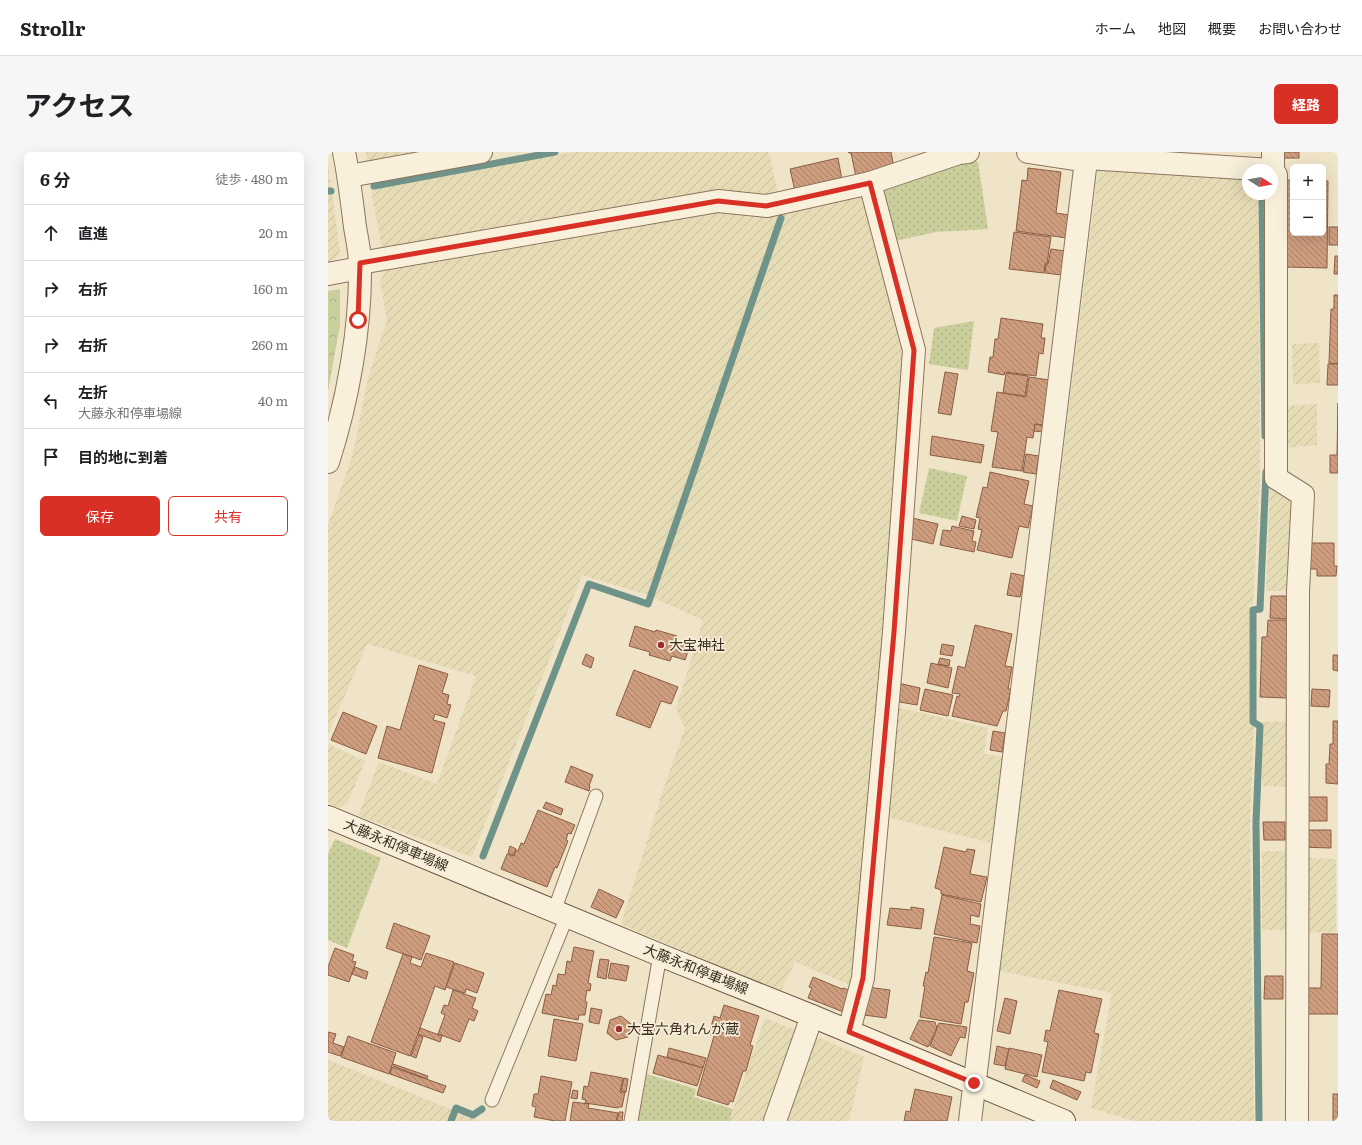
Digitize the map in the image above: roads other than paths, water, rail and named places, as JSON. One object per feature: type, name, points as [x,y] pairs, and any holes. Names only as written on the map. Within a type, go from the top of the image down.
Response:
[{"type":"street","points":[[328,462],[339,428],[358,320],[360,266],[344,152]]},
{"type":"street","points":[[348,176],[481,152]]},
{"type":"street","points":[[328,274],[360,266],[718,201],[766,206],[870,183],[959,153],[968,152]]},
{"type":"street","points":[[1028,152],[1087,157],[1273,161],[1276,175],[1276,478],[1304,495],[1298,591],[1297,1121]]},
{"type":"street","points":[[970,1121],[1087,157]]},
{"type":"street","points":[[849,1032],[863,978],[894,632],[914,350],[870,183]]},
{"type":"street","name":"大藤永和停車場線","points":[[328,817],[1064,1121]]},
{"type":"street","points":[[775,1121],[812,1016]]},
{"type":"lane","points":[[492,1100],[561,914],[596,796]]},
{"type":"lane","points":[[631,1121],[660,955]]},
{"type":"waterway","points":[[374,186],[555,152]]},
{"type":"waterway","points":[[1262,200],[1265,436]]},
{"type":"waterway","points":[[483,856],[589,584],[648,604],[781,218]]},
{"type":"waterway","points":[[1259,1121],[1256,822],[1260,726],[1253,722],[1253,610],[1260,609],[1266,472]]},
{"type":"waterway","points":[[451,1121],[456,1108],[473,1115],[482,1109]]},
{"type":"place","name":"大宝神社","points":[[661,645]]},
{"type":"place","name":"大宝六角れんが蔵","points":[[619,1029]]}]
